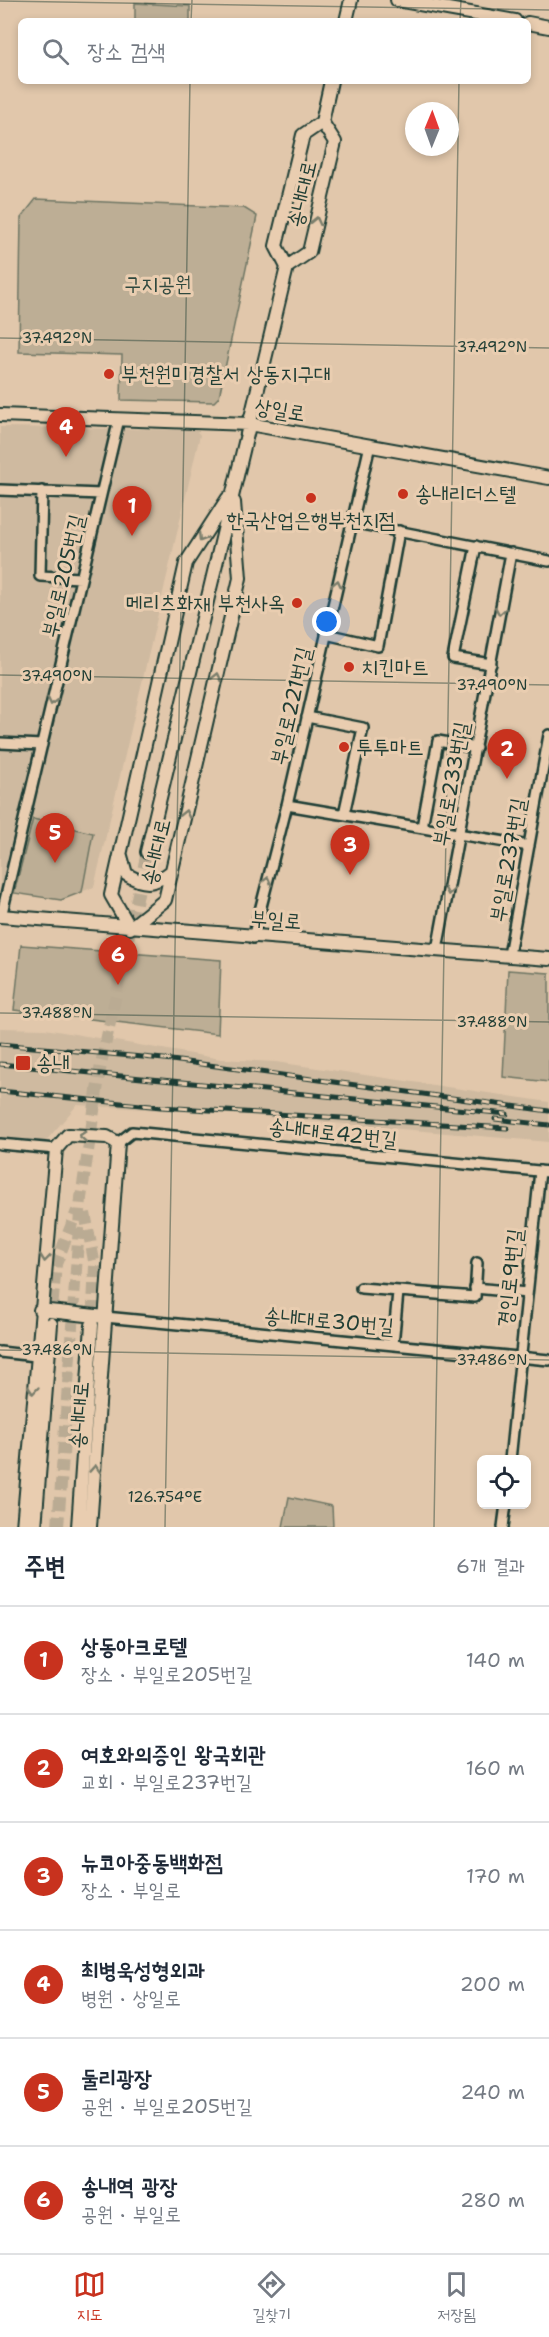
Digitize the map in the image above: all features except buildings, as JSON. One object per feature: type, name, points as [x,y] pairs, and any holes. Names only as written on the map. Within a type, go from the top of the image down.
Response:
[{"type":"street","points":[[347,18],[351,0]]},
{"type":"street","points":[[397,0],[498,18]]},
{"type":"street","points":[[531,24],[549,27]]},
{"type":"street","points":[[322,122],[330,84]]},
{"type":"street","name":"송내대로","points":[[147,852],[287,267],[276,246],[303,135],[322,122],[335,142],[309,252],[287,267]]},
{"type":"street","name":"상일로","points":[[0,414],[249,424],[549,478]]},
{"type":"street","name":"부일로205번길","points":[[0,916],[119,419]]},
{"type":"street","name":"부일로221번길","points":[[253,938],[287,805],[369,445]]},
{"type":"street","name":"송내대로","points":[[233,489],[240,578],[172,871],[165,900],[130,928],[111,895],[186,563],[233,489]]},
{"type":"street","points":[[0,490],[101,494]]},
{"type":"street","points":[[42,491],[40,576],[81,578]]},
{"type":"street","points":[[351,522],[549,561]]},
{"type":"street","points":[[326,634],[378,646],[399,531]]},
{"type":"street","points":[[476,546],[453,658],[491,664]]},
{"type":"street","name":"부일로233번길","points":[[437,950],[511,553]]},
{"type":"street","points":[[307,717],[363,728],[344,814]]},
{"type":"street","name":"부일로237번길","points":[[509,955],[549,735]]},
{"type":"street","points":[[422,827],[438,741],[476,748]]},
{"type":"street","points":[[0,743],[42,745]]},
{"type":"street","points":[[287,805],[529,846]]},
{"type":"street","points":[[120,852],[126,874],[138,882],[156,882],[172,871]]},
{"type":"street","name":"부일로","points":[[0,916],[253,938],[549,958]]},
{"type":"street","name":"송내대로42번길","points":[[118,1143],[132,1132],[544,1172]]},
{"type":"street","points":[[23,1527],[40,1310],[56,1149],[69,1135],[107,1137],[118,1143]]},
{"type":"street","name":"송내대로","points":[[90,1527],[118,1143]]},
{"type":"street","points":[[0,1144],[56,1149]]},
{"type":"street","name":"경인로9번길","points":[[510,1455],[527,1293],[544,1172]]},
{"type":"street","points":[[361,1288],[475,1297],[477,1263]]},
{"type":"street","points":[[476,1288],[527,1293]]},
{"type":"street","points":[[393,1345],[398,1292]]},
{"type":"street","points":[[40,1310],[105,1317]]},
{"type":"street","name":"송내대로30번길","points":[[105,1317],[549,1360]]},
{"type":"street","name":"송내대로","points":[[35,1527],[51,1324]]},
{"type":"street","name":"송내대로","points":[[78,1527],[92,1325]]},
{"type":"street","points":[[0,1352],[36,1356]]},
{"type":"street","points":[[503,1527],[505,1509]]},
{"type":"shaded area","points":[[0,427],[196,430],[200,435],[94,887],[61,900],[0,891]]},
{"type":"shaded area","points":[[0,1028],[45,1029],[221,1059],[276,1062],[549,1102],[549,1142],[245,1115],[77,1105],[45,1142],[0,1137]]},
{"type":"green space","points":[[135,3],[190,6],[190,18],[135,18]]},
{"type":"green space","name":"구지공원","points":[[36,199],[244,208],[257,216],[219,397],[214,402],[121,400],[122,355],[19,352],[21,218]]},
{"type":"green space","points":[[33,819],[93,833],[82,892],[61,900],[14,893]]},
{"type":"green space","points":[[21,945],[221,960],[218,1034],[14,1010]]},
{"type":"green space","points":[[508,970],[549,973],[549,1082],[503,1077]]},
{"type":"green space","points":[[289,1497],[332,1506],[333,1527],[283,1527]]},
{"type":"tunnel","points":[[58,1527],[81,1198],[101,1064],[147,852]]},
{"type":"tunnel","points":[[51,1321],[56,1264],[77,1211]]},
{"type":"tunnel","points":[[85,1213],[95,1266],[92,1324]]},
{"type":"railway","points":[[0,1044],[164,1059],[549,1111]]},
{"type":"railway","points":[[0,1064],[507,1114]]},
{"type":"railway","points":[[0,1091],[161,1107],[507,1128]]},
{"type":"railway","points":[[495,1119],[549,1125]]},
{"type":"place","name":"부천원미경찰서 상동지구대","points":[[109,374]]},
{"type":"place","name":"최병욱성형외과","points":[[66,457]]},
{"type":"place","name":"송내리더스텔","points":[[403,494]]},
{"type":"place","name":"한국산업은행부천지점","points":[[311,498]]},
{"type":"place","name":"상동아크로텔","points":[[132,536]]},
{"type":"place","name":"메리츠화재 부천사옥","points":[[297,603]]},
{"type":"place","name":"치킨마트","points":[[349,667]]},
{"type":"place","name":"투투마트","points":[[344,747]]},
{"type":"place","name":"여호와의증인 왕국회관","points":[[507,779]]},
{"type":"place","name":"둘리광장","points":[[55,863]]},
{"type":"place","name":"뉴코아중동백화점","points":[[350,875]]},
{"type":"place","name":"송내역 광장","points":[[118,985]]},
{"type":"place","name":"송내","points":[[23,1063]]}]
